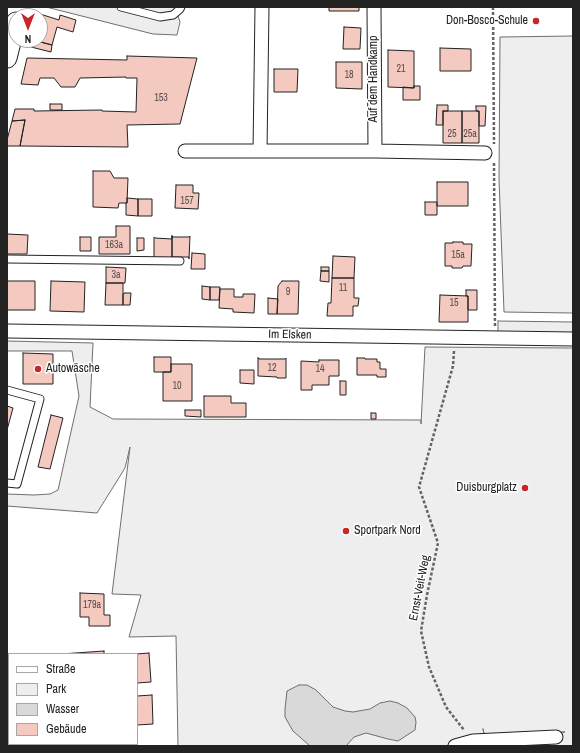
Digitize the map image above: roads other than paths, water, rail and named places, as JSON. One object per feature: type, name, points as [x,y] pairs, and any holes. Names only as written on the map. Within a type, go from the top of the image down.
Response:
[{"type":"main road","points":[[7,58],[10,48]]},
{"type":"street","points":[[260,151],[262,7]]},
{"type":"street","name":"Auf dem Handkamp","points":[[374,7],[375,151]]},
{"type":"street","points":[[185,151],[375,151],[491,153]]},
{"type":"street","name":"Im Elsken","points":[[7,331],[573,339]]},
{"type":"street","points":[[455,746],[473,741],[558,741]]},
{"type":"lane","points":[[121,7],[160,17],[173,15],[181,7]]},
{"type":"lane","points":[[7,259],[180,261]]},
{"type":"lane","points":[[7,390],[40,399],[17,484],[7,483]]},
{"type":"water","points":[[299,685],[307,685],[316,690],[333,707],[345,711],[353,712],[370,709],[380,703],[390,701],[398,703],[407,708],[415,717],[415,730],[398,741],[366,733],[354,737],[346,746],[310,746],[293,731],[285,717],[287,691]]},
{"type":"place","name":"Don-Bosco-Schule","points":[[536,21]]},
{"type":"place","name":"Autowäsche","points":[[38,369]]},
{"type":"place","name":"Duisburgplatz","points":[[525,488]]},
{"type":"place","name":"Sportpark Nord","points":[[346,531]]}]
